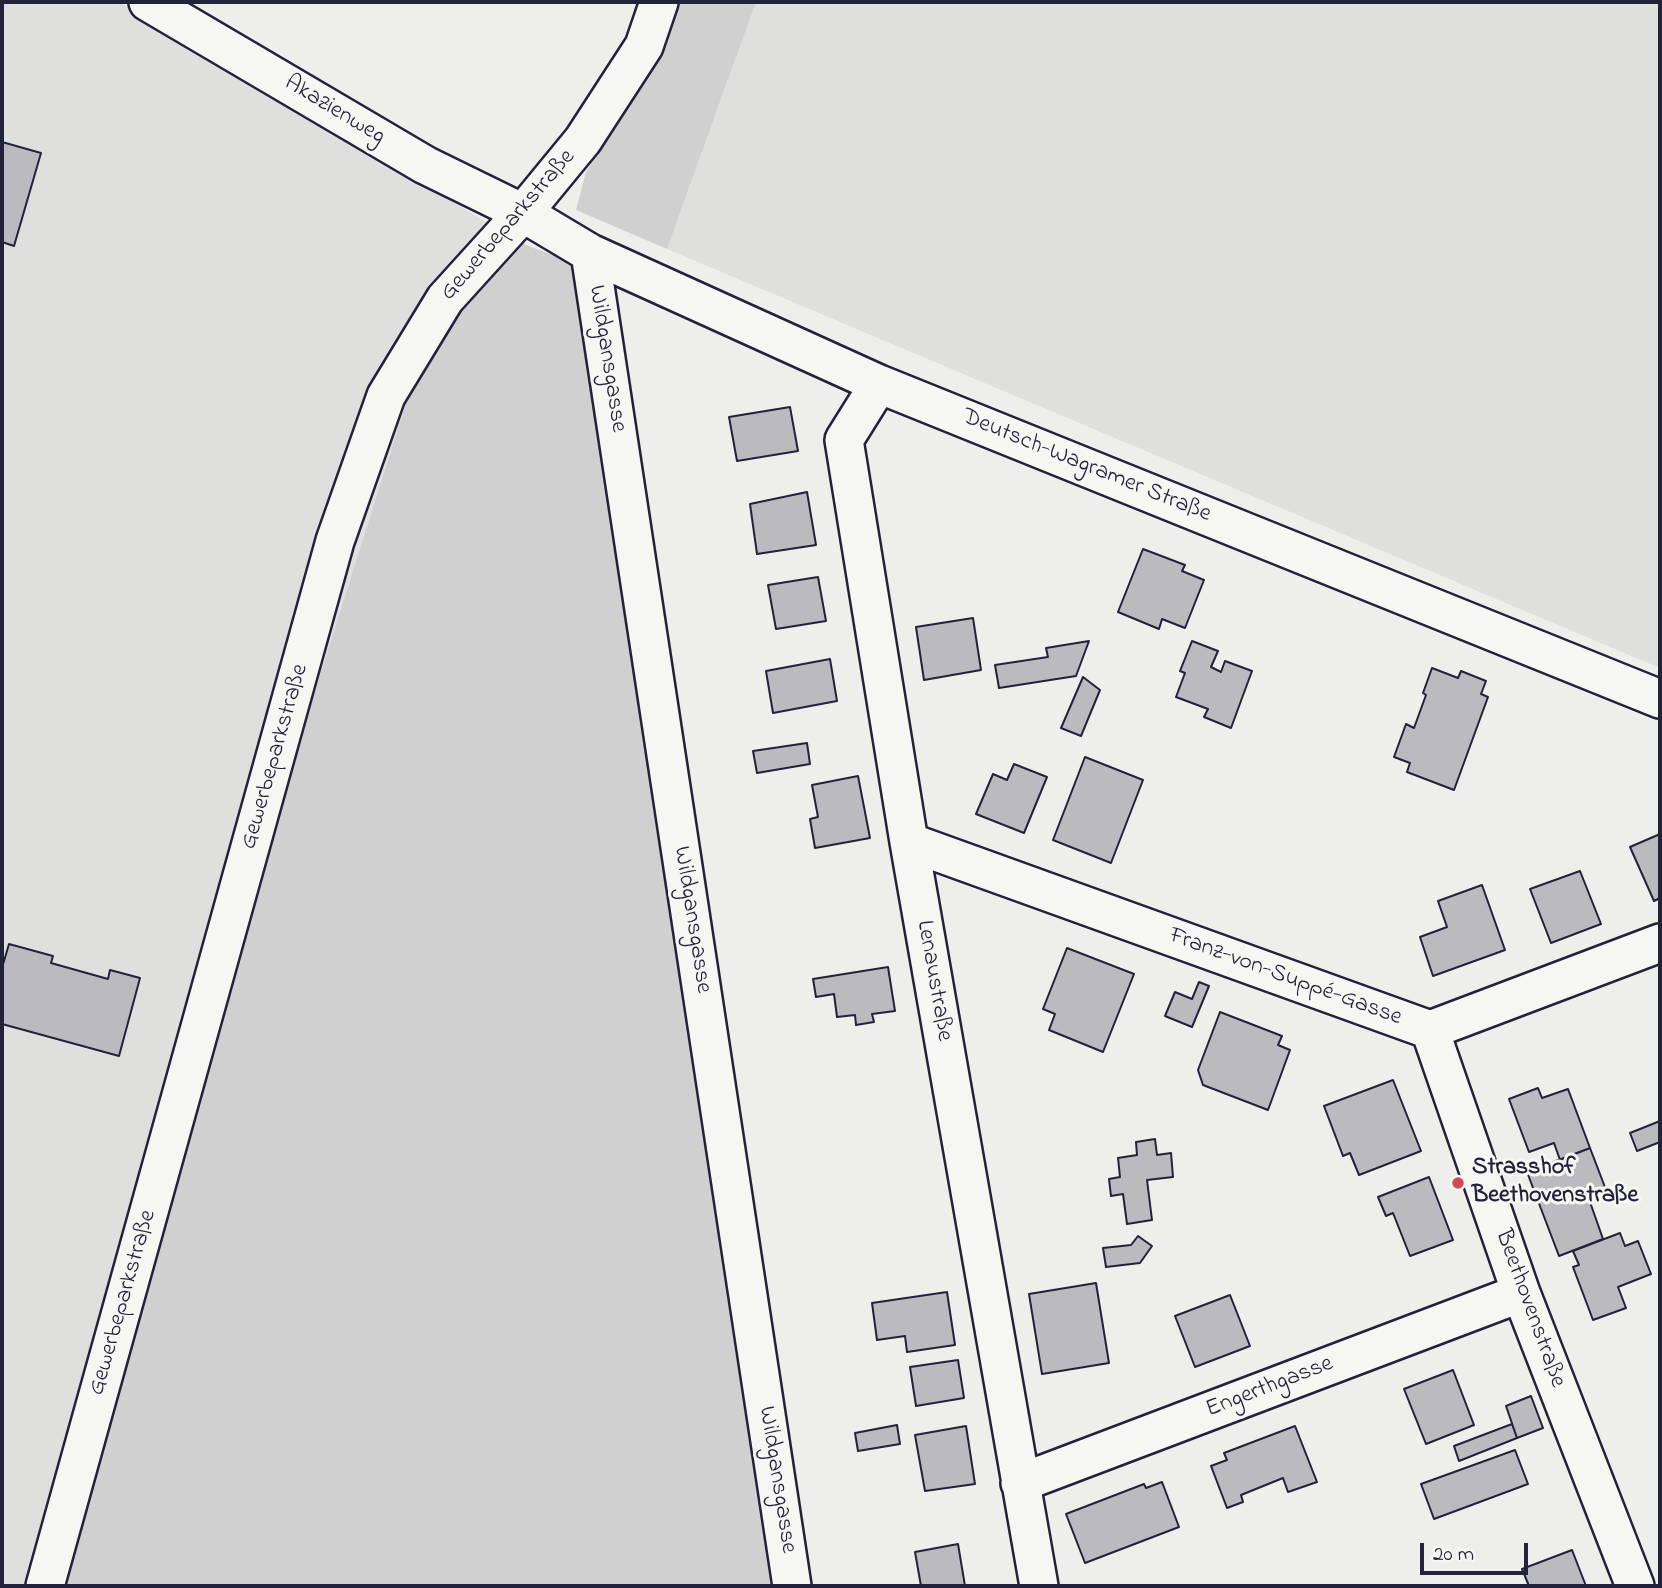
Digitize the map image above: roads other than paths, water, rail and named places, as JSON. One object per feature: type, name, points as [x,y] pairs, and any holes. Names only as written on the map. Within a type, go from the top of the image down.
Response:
[{"type":"street","name":"Akazienweg","points":[[148,2],[425,165],[523,214]]},
{"type":"street","name":"Gewerbeparkstraße","points":[[46,1586],[332,555],[386,396],[445,299],[523,214],[583,140],[644,46],[660,2]]},
{"type":"street","name":"Deutsch-Wagramer Straße","points":[[523,214],[590,253],[878,384],[1660,699]]},
{"type":"street","name":"Wildgansgasse","points":[[590,253],[792,1586]]},
{"type":"street","name":"Lenaustraße","points":[[878,384],[844,440],[909,842],[1038,1586]]},
{"type":"street","name":"Franz-von-Suppé-Gasse","points":[[909,842],[1430,1030],[1660,943]]},
{"type":"street","name":"Beethovenstraße","points":[[1430,1030],[1521,1293],[1635,1586]]},
{"type":"street","name":"Engerthgasse","points":[[1020,1483],[1521,1293]]},
{"type":"place","name":"Strasshof Beethovenstraße","points":[[1458,1183]]}]
